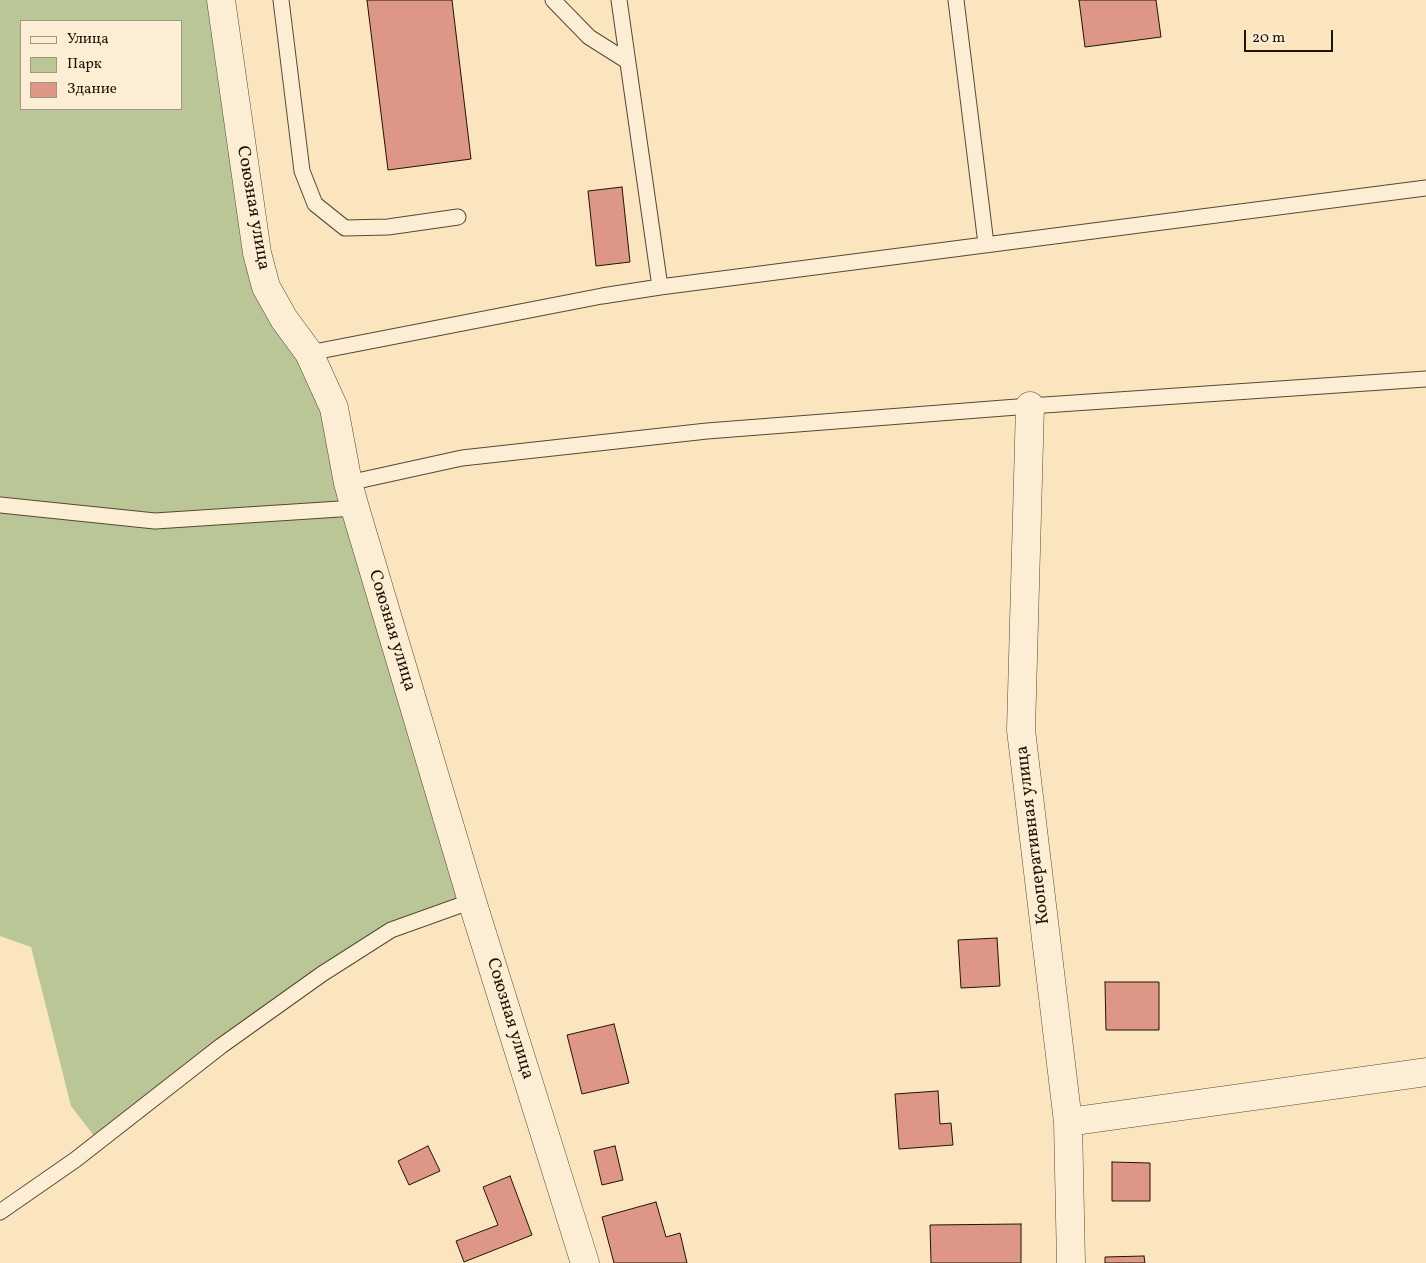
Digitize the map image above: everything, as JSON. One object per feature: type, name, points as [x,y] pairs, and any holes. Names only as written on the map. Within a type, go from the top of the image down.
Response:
[{"type":"street","name":"Союзная улица","points":[[221,0],[257,253],[266,287],[284,319],[309,353],[334,408],[351,496],[472,902],[585,1263]]},
{"type":"street","name":"Кооперативная улица","points":[[1030,406],[1022,730],[1068,1122],[1071,1263]]},
{"type":"street","points":[[1068,1122],[1426,1072]]},
{"type":"lane","points":[[281,0],[302,171],[315,204],[345,228],[388,227],[458,217]]},
{"type":"lane","points":[[553,0],[589,37],[627,61]]},
{"type":"lane","points":[[619,0],[660,287]]},
{"type":"lane","points":[[956,0],[986,244]]},
{"type":"lane","points":[[309,353],[602,296],[660,287],[1426,188]]},
{"type":"lane","points":[[0,505],[155,521],[351,496],[462,458],[707,431],[1030,406],[1426,379]]},
{"type":"lane","points":[[0,1212],[75,1160],[221,1046],[322,974],[391,930],[472,902]]},
{"type":"green space","points":[[0,0],[221,0],[257,253],[309,353],[472,901],[391,930],[98,1141],[71,1106],[31,947],[0,936]]},
{"type":"building","points":[[367,0],[452,0],[471,159],[388,170]]},
{"type":"building","points":[[1079,0],[1156,0],[1161,37],[1085,47]]},
{"type":"building","points":[[622,187],[630,262],[596,266],[588,191]]},
{"type":"building","points":[[997,938],[1000,986],[961,988],[958,940]]},
{"type":"building","points":[[1105,982],[1159,982],[1159,1030],[1106,1030]]},
{"type":"building","points":[[614,1024],[629,1083],[582,1094],[567,1035]]},
{"type":"building","points":[[938,1091],[940,1124],[951,1123],[953,1145],[899,1149],[895,1094]]},
{"type":"building","points":[[428,1146],[440,1171],[409,1185],[398,1161]]},
{"type":"building","points":[[615,1146],[623,1180],[602,1185],[594,1151]]},
{"type":"building","points":[[1112,1162],[1150,1163],[1150,1201],[1112,1201]]},
{"type":"building","points":[[510,1176],[532,1235],[464,1262],[456,1241],[498,1225],[483,1187]]},
{"type":"building","points":[[656,1202],[666,1237],[680,1233],[687,1263],[614,1263],[602,1217]]},
{"type":"building","points":[[1021,1224],[1021,1263],[931,1263],[930,1225]]},
{"type":"building","points":[[1144,1256],[1145,1263],[1105,1263],[1105,1257]]}]
